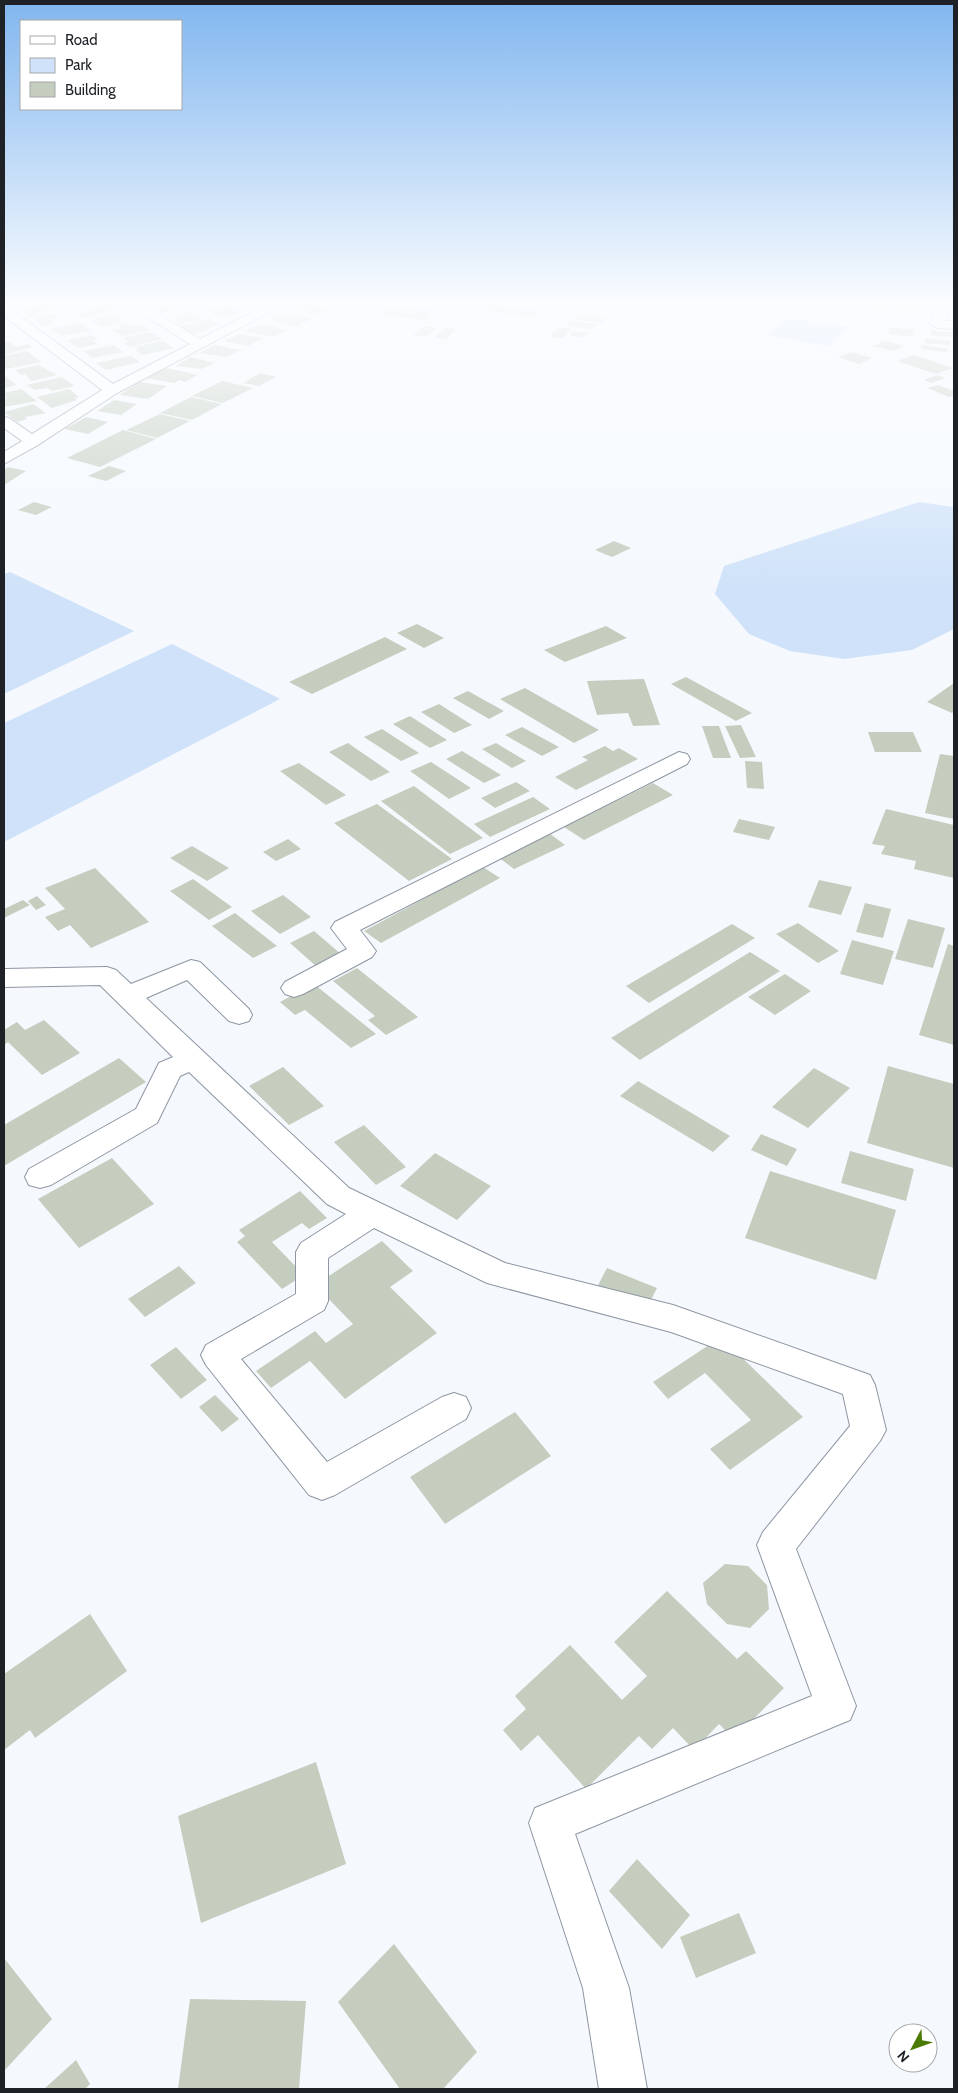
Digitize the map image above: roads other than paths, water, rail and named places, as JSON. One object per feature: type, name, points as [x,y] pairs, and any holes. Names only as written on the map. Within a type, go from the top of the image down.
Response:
[{"type":"street","points":[[4,459],[102,397]]},
{"type":"street","points":[[4,421],[33,442]]},
{"type":"street","points":[[294,988],[363,951],[344,928],[679,759]]},
{"type":"street","points":[[127,996],[191,968],[239,1015]]},
{"type":"street","points":[[4,978],[107,976],[338,1196],[498,1274],[673,1318],[858,1385],[868,1430],[776,1545],[836,1706],[652,1784],[550,1823],[606,1988],[623,2089]]},
{"type":"street","points":[[40,1177],[147,1116],[169,1070],[192,1059]]},
{"type":"street","points":[[372,1213],[312,1252],[312,1301],[218,1356],[322,1482],[454,1408]]}]
